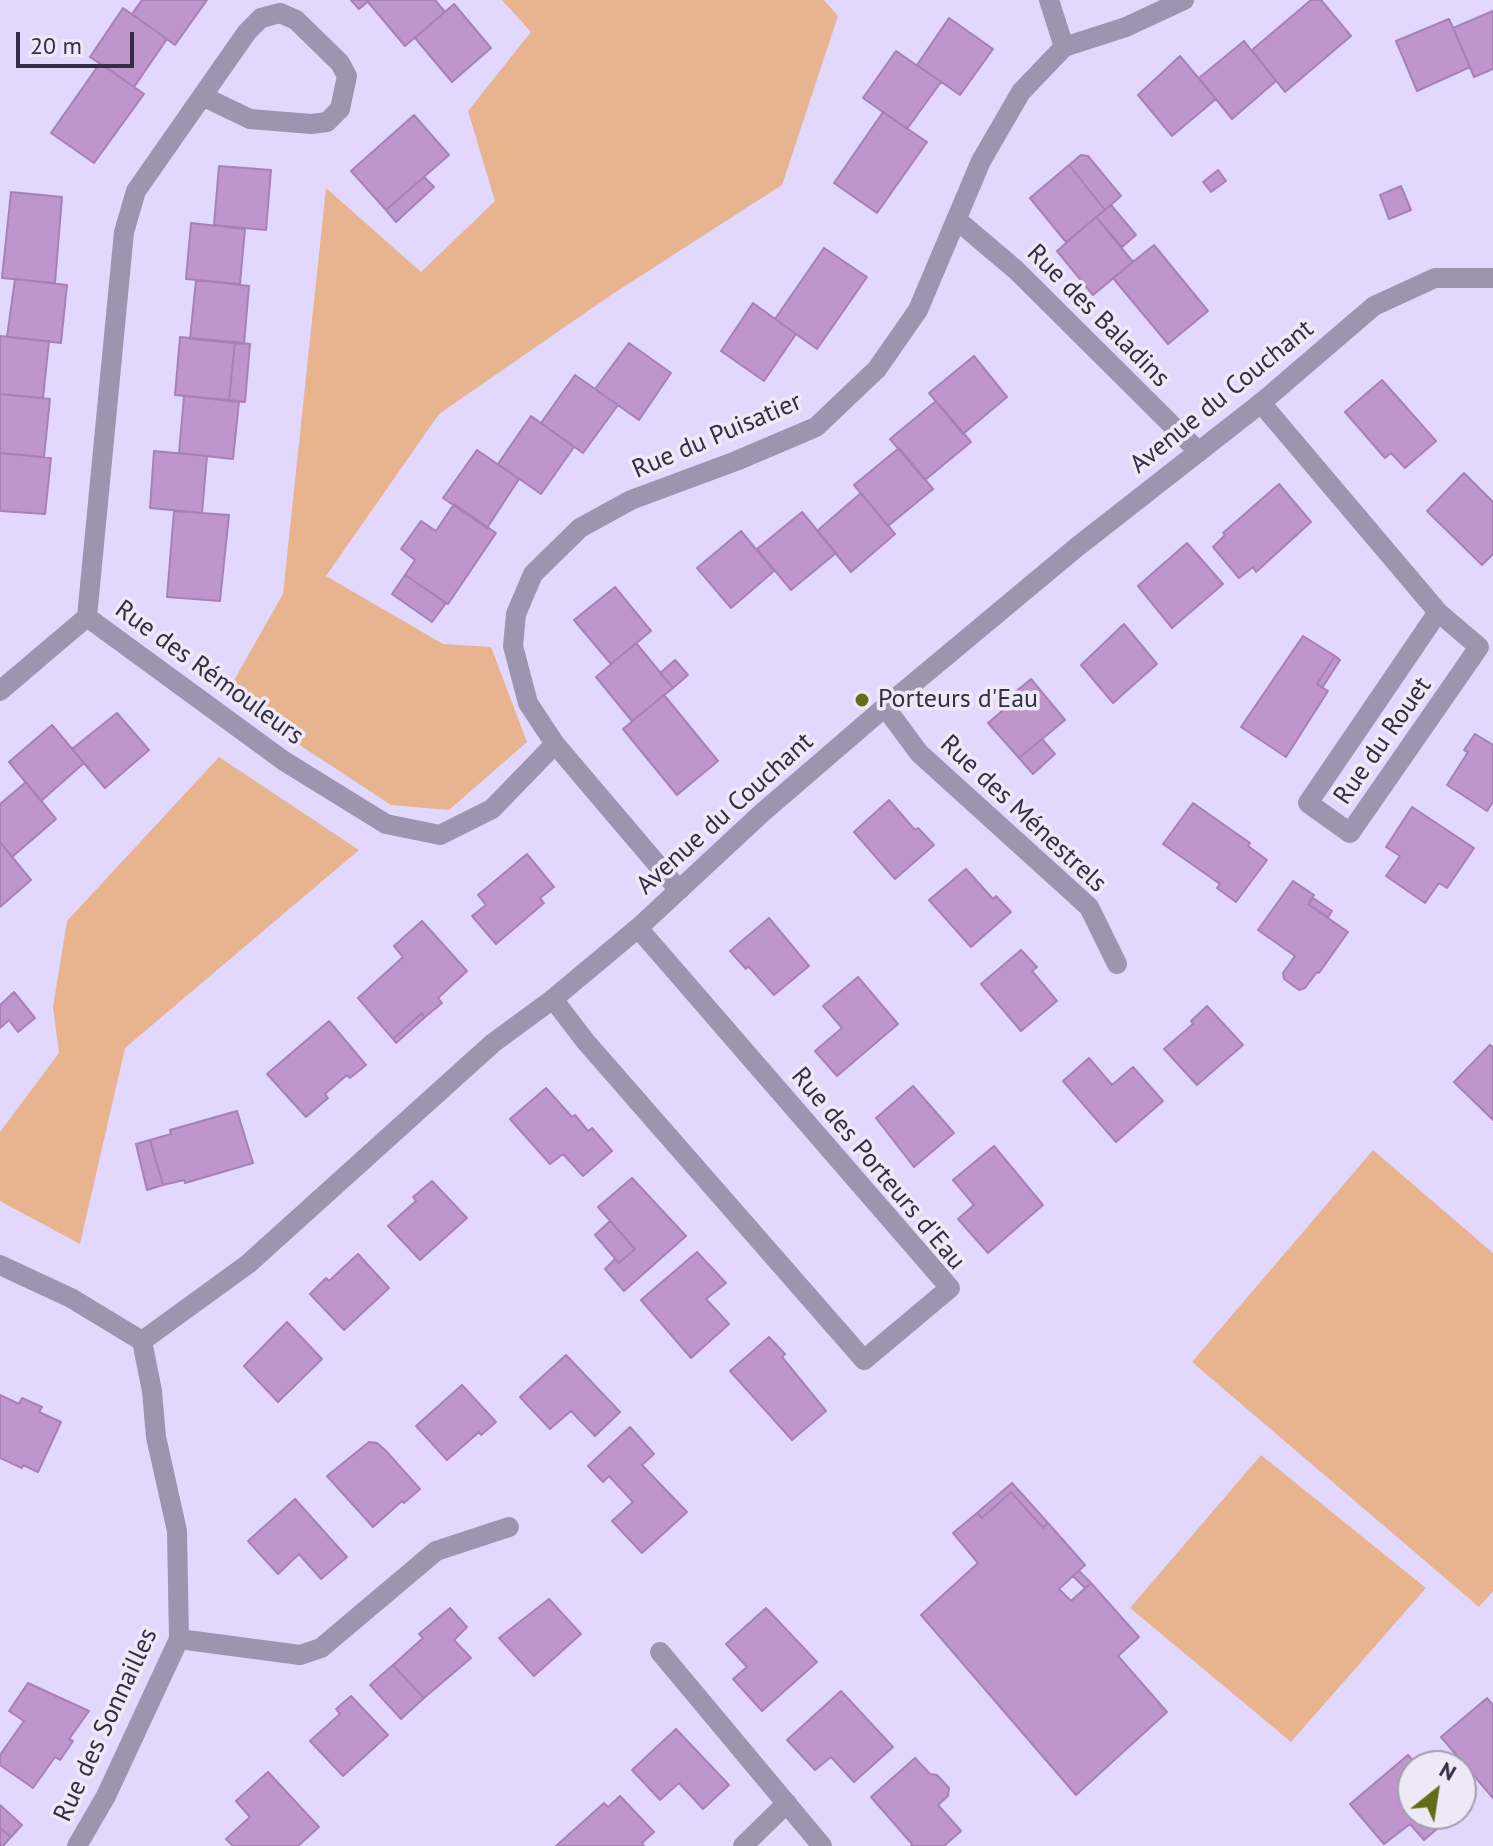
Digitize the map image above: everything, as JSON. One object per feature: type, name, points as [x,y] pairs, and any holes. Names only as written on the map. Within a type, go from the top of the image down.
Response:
[{"type":"street","points":[[1049,0],[1064,47],[1126,27],[1184,0]]},
{"type":"street","name":"Rue des Rémouleurs","points":[[202,96],[250,119],[311,124],[327,122],[340,109],[347,76],[340,63],[296,20],[280,13],[261,18],[247,32],[202,96],[136,191],[124,232],[87,617],[284,761],[386,824],[440,835],[492,809],[555,744]]},
{"type":"street","name":"Rue du Puisatier","points":[[679,890],[555,744],[528,703],[513,646],[516,614],[533,574],[580,528],[631,500],[816,427],[877,369],[918,310],[981,161],[1021,92],[1064,47]]},
{"type":"street","name":"Rue des Baladins","points":[[957,220],[1016,270],[1199,452]]},
{"type":"street","name":"Avenue du Couchant","points":[[142,1341],[248,1264],[493,1043],[553,999],[638,928],[763,812],[885,707],[1077,547],[1261,403],[1374,306],[1435,278],[1493,278]]},
{"type":"street","name":"Rue du Rouet","points":[[1261,403],[1438,612],[1479,647],[1350,833],[1308,803],[1438,612]]},
{"type":"street","points":[[0,691],[87,617]]},
{"type":"street","name":"Rue des Ménestrels","points":[[885,707],[919,753],[1089,907],[1117,964]]},
{"type":"street","name":"Rue des Porteurs d'Eau","points":[[553,999],[586,1042],[864,1360],[950,1288],[638,928]]},
{"type":"street","points":[[0,1265],[71,1298],[142,1341]]},
{"type":"street","name":"Rue des Sonnailles","points":[[77,1846],[106,1796],[179,1639],[177,1531],[156,1437],[152,1391],[142,1341]]},
{"type":"street","points":[[179,1639],[300,1655],[321,1648],[436,1551],[509,1527]]},
{"type":"street","points":[[660,1652],[822,1846]]},
{"type":"street","points":[[743,1846],[787,1803]]},
{"type":"shaded area","points":[[502,0],[824,0],[838,16],[782,185],[611,295],[439,414],[326,576],[443,644],[491,647],[527,742],[449,810],[391,805],[225,696],[283,594],[326,188],[421,272],[495,201],[468,111],[531,32]]},
{"type":"shaded area","points":[[219,757],[359,850],[125,1048],[80,1244],[0,1201],[0,1132],[59,1053],[53,1007],[67,921]]},
{"type":"shaded area","points":[[1373,1150],[1493,1253],[1493,1591],[1479,1607],[1192,1362]]},
{"type":"shaded area","points":[[1261,1455],[1426,1588],[1291,1742],[1130,1608]]},
{"type":"building","points":[[142,0],[207,0],[175,45],[132,14]]},
{"type":"building","points":[[351,0],[370,0],[359,9]]},
{"type":"building","points":[[435,0],[445,12],[405,46],[368,2]]},
{"type":"building","points":[[1311,0],[1321,0],[1351,36],[1285,92],[1252,50]]},
{"type":"building","points":[[454,4],[491,48],[452,82],[415,38]]},
{"type":"building","points":[[123,8],[167,39],[134,87],[90,57]]},
{"type":"building","points":[[1493,11],[1493,69],[1474,77],[1453,28]]},
{"type":"building","points":[[949,18],[993,49],[960,95],[917,65]]},
{"type":"building","points":[[1449,19],[1470,67],[1417,91],[1396,41]]},
{"type":"building","points":[[1244,41],[1276,81],[1232,119],[1199,78]]},
{"type":"building","points":[[896,51],[941,82],[907,129],[863,98]]},
{"type":"building","points":[[1180,56],[1216,99],[1172,136],[1138,95]]},
{"type":"building","points":[[100,63],[144,94],[94,163],[51,133]]},
{"type":"building","points":[[883,112],[927,142],[877,213],[834,183]]},
{"type":"building","points":[[414,115],[449,155],[386,210],[351,171]]},
{"type":"building","points":[[1081,155],[1088,156],[1121,196],[1105,210],[1069,165]]},
{"type":"building","points":[[1069,165],[1105,210],[1066,242],[1030,198]]},
{"type":"building","points":[[219,166],[271,170],[266,230],[214,225]]},
{"type":"building","points":[[1218,170],[1226,181],[1211,192],[1203,182]]},
{"type":"building","points":[[424,177],[434,187],[396,222],[386,210]]},
{"type":"building","points":[[1401,186],[1411,210],[1389,219],[1380,195]]},
{"type":"building","points":[[11,192],[62,197],[55,283],[2,278]]},
{"type":"building","points":[[1111,205],[1136,235],[1122,247],[1096,217]]},
{"type":"building","points":[[1096,217],[1133,262],[1093,295],[1057,251]]},
{"type":"building","points":[[191,223],[245,229],[240,284],[186,279]]},
{"type":"building","points":[[1154,245],[1208,311],[1168,344],[1113,278]]},
{"type":"building","points":[[824,248],[867,277],[817,349],[775,319]]},
{"type":"building","points":[[15,279],[67,285],[61,343],[7,337]]},
{"type":"building","points":[[196,280],[249,286],[244,344],[190,339]]},
{"type":"building","points":[[753,303],[796,334],[764,381],[721,351]]},
{"type":"building","points":[[0,336],[49,341],[43,398],[0,394]]},
{"type":"building","points":[[180,337],[235,342],[229,400],[175,395]]},
{"type":"building","points":[[235,342],[250,344],[245,402],[229,400]]},
{"type":"building","points":[[629,343],[671,373],[639,420],[595,389]]},
{"type":"building","points":[[974,356],[1007,397],[963,434],[929,393]]},
{"type":"building","points":[[575,375],[618,405],[583,453],[541,423]]},
{"type":"building","points":[[1382,380],[1436,441],[1405,468],[1391,453],[1385,458],[1345,412]]},
{"type":"building","points":[[0,394],[50,399],[44,457],[0,453]]},
{"type":"building","points":[[184,396],[239,402],[233,459],[179,453]]},
{"type":"building","points":[[936,401],[971,442],[925,480],[890,439]]},
{"type":"building","points":[[531,416],[574,447],[541,494],[498,464]]},
{"type":"building","points":[[899,448],[933,489],[888,526],[854,485]]},
{"type":"building","points":[[477,450],[519,479],[487,528],[443,498]]},
{"type":"building","points":[[154,451],[207,456],[202,513],[150,508]]},
{"type":"building","points":[[0,453],[51,458],[45,514],[0,511]]},
{"type":"building","points":[[1464,473],[1493,502],[1493,554],[1482,565],[1427,511]]},
{"type":"building","points":[[1279,484],[1311,522],[1256,572],[1253,567],[1239,578],[1213,547],[1225,535],[1223,533]]},
{"type":"building","points":[[861,493],[895,534],[851,572],[817,531]]},
{"type":"building","points":[[454,504],[496,533],[448,604],[405,575],[415,560],[401,549],[421,521],[436,531]]},
{"type":"building","points":[[174,511],[229,515],[220,601],[167,597]]},
{"type":"building","points":[[802,512],[836,553],[791,590],[757,549]]},
{"type":"building","points":[[741,531],[774,571],[731,608],[697,568]]},
{"type":"building","points":[[1187,543],[1223,584],[1172,628],[1138,586]]},
{"type":"building","points":[[405,575],[446,603],[432,622],[392,594]]},
{"type":"building","points":[[615,587],[651,631],[611,664],[574,620]]},
{"type":"building","points":[[1124,624],[1157,664],[1113,703],[1081,665]]},
{"type":"building","points":[[1303,636],[1335,656],[1317,684],[1328,691],[1286,757],[1241,727]]},
{"type":"building","points":[[636,643],[673,688],[632,721],[596,677]]},
{"type":"building","points":[[1335,656],[1340,660],[1322,688],[1317,684]]},
{"type":"building","points":[[675,660],[688,675],[673,688],[660,673]]},
{"type":"building","points":[[1031,679],[1065,720],[1019,758],[988,723],[1017,698],[1014,693]]},
{"type":"building","points":[[664,695],[718,761],[677,795],[623,729]]},
{"type":"building","points":[[117,713],[149,750],[105,788],[72,749]]},
{"type":"building","points":[[52,725],[84,763],[41,801],[9,762]]},
{"type":"building","points":[[1475,734],[1493,745],[1493,802],[1487,811],[1447,785],[1468,752],[1464,750]]},
{"type":"building","points":[[1042,739],[1055,754],[1033,774],[1019,758]]},
{"type":"building","points":[[26,782],[56,819],[12,857],[0,842],[0,804]]},
{"type":"building","points":[[889,800],[915,830],[918,828],[934,845],[895,879],[854,832]]},
{"type":"building","points":[[1193,803],[1250,843],[1248,846],[1267,860],[1236,902],[1217,888],[1220,884],[1163,844]]},
{"type":"building","points":[[1412,807],[1474,848],[1447,888],[1439,883],[1425,903],[1386,876],[1400,856],[1386,847]]},
{"type":"building","points":[[0,842],[31,880],[0,907]]},
{"type":"building","points":[[527,854],[554,887],[540,898],[544,903],[496,944],[472,916],[486,905],[478,895]]},
{"type":"building","points":[[966,869],[993,899],[996,896],[1011,912],[971,947],[929,900]]},
{"type":"building","points":[[1293,881],[1314,895],[1308,904],[1348,932],[1319,973],[1299,990],[1284,979],[1283,973],[1295,956],[1258,930]]},
{"type":"building","points":[[1313,898],[1332,911],[1328,917],[1308,904]]},
{"type":"building","points":[[769,918],[809,966],[774,995],[730,951]]},
{"type":"building","points":[[422,921],[467,971],[438,998],[442,1003],[424,1018],[422,1013],[393,1039],[358,998],[403,957],[394,946]]},
{"type":"building","points":[[1021,950],[1037,967],[1032,971],[1057,1001],[1021,1031],[981,984]]},
{"type":"building","points":[[858,977],[898,1024],[837,1076],[815,1051],[842,1028],[823,1006]]},
{"type":"building","points":[[14,992],[35,1018],[18,1032],[9,1020],[0,1028],[0,1005]]},
{"type":"building","points":[[1207,1006],[1243,1045],[1197,1085],[1164,1049],[1193,1024],[1191,1021]]},
{"type":"building","points":[[422,1013],[424,1018],[396,1043],[393,1039]]},
{"type":"building","points":[[329,1021],[366,1065],[350,1078],[347,1075],[325,1094],[328,1098],[306,1117],[267,1074]]},
{"type":"building","points":[[1490,1045],[1493,1047],[1493,1120],[1454,1082]]},
{"type":"building","points":[[1089,1058],[1112,1085],[1133,1067],[1163,1101],[1116,1142],[1063,1081]]},
{"type":"building","points":[[913,1086],[954,1133],[914,1167],[876,1118]]},
{"type":"building","points":[[546,1088],[572,1117],[575,1115],[588,1131],[592,1128],[612,1151],[583,1176],[563,1154],[550,1164],[510,1119]]},
{"type":"building","points":[[237,1111],[253,1163],[185,1183],[184,1180],[163,1185],[150,1140],[171,1134],[170,1130]]},
{"type":"building","points":[[150,1140],[163,1185],[147,1190],[136,1144]]},
{"type":"building","points":[[994,1146],[1043,1205],[988,1253],[958,1219],[974,1205],[953,1180]]},
{"type":"building","points":[[632,1178],[686,1236],[624,1291],[605,1269],[615,1259],[619,1263],[635,1249],[598,1207]]},
{"type":"building","points":[[432,1181],[467,1218],[420,1260],[388,1226],[416,1201],[413,1197]]},
{"type":"building","points":[[610,1221],[635,1249],[619,1263],[595,1235]]},
{"type":"building","points":[[697,1252],[726,1283],[706,1299],[729,1324],[691,1358],[641,1300]]},
{"type":"building","points":[[358,1254],[389,1288],[344,1330],[310,1294]]},
{"type":"building","points":[[287,1322],[322,1359],[278,1402],[244,1366]]},
{"type":"building","points":[[769,1337],[826,1411],[792,1440],[730,1371]]},
{"type":"building","points":[[566,1355],[620,1412],[595,1436],[571,1411],[550,1429],[520,1397]]},
{"type":"building","points":[[462,1385],[496,1422],[481,1435],[479,1432],[447,1460],[416,1426]]},
{"type":"building","points":[[0,1395],[19,1404],[22,1398],[42,1407],[39,1412],[61,1422],[38,1472],[0,1458]]},
{"type":"building","points":[[630,1427],[654,1454],[642,1465],[687,1512],[642,1553],[612,1521],[633,1502],[609,1476],[603,1482],[588,1466]]},
{"type":"building","points":[[369,1442],[377,1443],[386,1451],[420,1489],[373,1527],[327,1476]]},
{"type":"building","points":[[1012,1483],[1048,1523],[1043,1528],[1011,1492],[982,1518],[977,1513]]},
{"type":"building","points":[[1011,1492],[1043,1528],[1048,1523],[1085,1565],[1059,1589],[1071,1601],[1091,1583],[1139,1637],[1118,1656],[1167,1712],[1076,1795],[921,1615],[978,1563],[953,1533],[977,1513],[982,1518]]},
{"type":"building","points":[[295,1499],[347,1557],[321,1579],[299,1554],[278,1574],[248,1541]]},
{"type":"building","points":[[1079,1571],[1091,1583],[1085,1588],[1073,1576]]},
{"type":"building","points":[[549,1599],[581,1634],[534,1676],[499,1638]]},
{"type":"building","points":[[450,1608],[467,1627],[454,1640],[471,1658],[424,1698],[393,1665],[423,1638],[419,1634]]},
{"type":"building","points":[[766,1608],[817,1662],[762,1711],[733,1679],[747,1667],[726,1644]]},
{"type":"building","points":[[393,1665],[424,1698],[401,1719],[370,1685]]},
{"type":"building","points":[[28,1683],[89,1711],[69,1739],[73,1741],[60,1760],[55,1757],[33,1788],[0,1765],[0,1755],[24,1721],[9,1711]]},
{"type":"building","points":[[841,1691],[893,1747],[854,1782],[831,1757],[815,1770],[787,1740]]},
{"type":"building","points":[[351,1696],[388,1735],[343,1776],[310,1741],[340,1714],[336,1709]]},
{"type":"building","points":[[1487,1698],[1493,1705],[1493,1798],[1477,1779],[1477,1750],[1452,1750],[1441,1737]]},
{"type":"building","points":[[676,1729],[729,1785],[703,1809],[679,1783],[660,1800],[632,1770]]},
{"type":"building","points":[[915,1758],[949,1788],[948,1796],[938,1805],[961,1831],[944,1846],[911,1846],[871,1797]]},
{"type":"building","points":[[1397,1764],[1397,1830],[1402,1830],[1384,1844],[1350,1804]]},
{"type":"building","points":[[268,1772],[319,1827],[298,1846],[233,1846],[226,1839],[250,1817],[236,1801]]},
{"type":"building","points":[[620,1796],[654,1832],[642,1843],[644,1846],[556,1846],[604,1803],[608,1807]]},
{"type":"building","points":[[0,1805],[22,1825],[11,1837],[0,1828]]},
{"type":"building","points":[[0,1828],[11,1837],[3,1846],[0,1846]]},
{"type":"building","points":[[1415,1830],[1436,1830],[1424,1840]]},
{"type":"place","name":"Porteurs d'Eau","points":[[862,700]]}]
